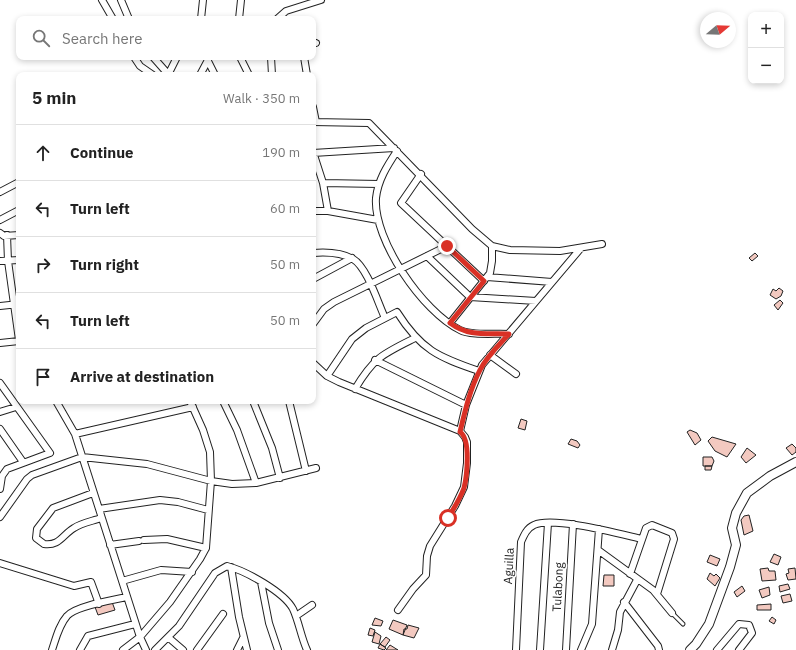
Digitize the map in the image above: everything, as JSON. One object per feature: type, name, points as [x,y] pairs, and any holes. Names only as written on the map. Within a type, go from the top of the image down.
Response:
[{"type":"street","points":[[102,0],[111,16]]},
{"type":"street","points":[[121,0],[127,16]]},
{"type":"street","points":[[201,16],[203,0]]},
{"type":"street","points":[[239,16],[241,0]]},
{"type":"street","points":[[280,16],[286,11],[321,0]]},
{"type":"street","points":[[136,60],[140,66],[149,72]]},
{"type":"street","points":[[156,60],[166,72]]},
{"type":"street","points":[[170,72],[176,60]]},
{"type":"street","points":[[201,72],[207,60]]},
{"type":"street","points":[[208,60],[214,72]]},
{"type":"street","points":[[242,60],[248,72]]},
{"type":"street","points":[[271,60],[272,72]]},
{"type":"street","points":[[304,60],[306,72]]},
{"type":"street","points":[[316,122],[366,122],[421,174],[472,229],[492,246],[510,250],[560,251],[602,244]]},
{"type":"street","points":[[316,153],[396,150]]},
{"type":"street","points":[[396,150],[378,184],[376,198],[380,230],[402,269],[419,296],[450,323],[461,330],[468,332],[509,334]]},
{"type":"street","points":[[316,163],[328,211]]},
{"type":"street","points":[[421,174],[401,204],[486,279],[552,282]]},
{"type":"street","points":[[322,183],[378,184]]},
{"type":"street","points":[[0,192],[16,184]]},
{"type":"street","points":[[316,210],[378,220]]},
{"type":"street","points":[[0,220],[16,212]]},
{"type":"street","points":[[0,233],[16,235]]},
{"type":"street","points":[[0,306],[16,304],[8,261],[7,235]]},
{"type":"street","points":[[316,319],[328,306],[447,246]]},
{"type":"street","points":[[450,323],[486,279],[492,267],[492,246]]},
{"type":"street","points":[[460,432],[466,405],[479,371],[490,355],[581,248]]},
{"type":"street","points":[[316,253],[331,253],[352,258],[358,263],[370,284],[385,318]]},
{"type":"street","points":[[427,256],[470,297],[536,301]]},
{"type":"street","points":[[316,277],[352,258]]},
{"type":"street","points":[[0,261],[16,260]]},
{"type":"street","points":[[328,376],[352,339],[397,312],[414,338],[432,352],[441,357],[479,371]]},
{"type":"street","points":[[355,389],[375,360],[414,338]]},
{"type":"street","points":[[0,343],[16,340]]},
{"type":"street","points":[[490,355],[516,374]]},
{"type":"street","points":[[375,360],[466,405]]},
{"type":"street","points":[[316,366],[328,376],[355,389],[460,432],[465,437],[467,463],[464,487],[455,506],[430,546],[427,556],[426,576],[413,589],[398,610]]},
{"type":"street","points":[[0,383],[50,452],[6,469],[1,474],[0,488]]},
{"type":"street","points":[[58,404],[75,434],[135,624],[146,650]]},
{"type":"street","points":[[123,650],[140,637],[170,602],[192,572],[206,548],[210,481],[209,447],[192,404]]},
{"type":"street","points":[[224,404],[237,430],[256,483]]},
{"type":"street","points":[[254,404],[272,448],[280,478]]},
{"type":"street","points":[[290,404],[306,471]]},
{"type":"street","points":[[0,412],[16,407]]},
{"type":"street","points":[[75,434],[193,407]]},
{"type":"street","points":[[0,429],[23,462]]},
{"type":"street","points":[[0,517],[26,479],[32,475],[82,457],[147,464],[210,481],[232,484],[256,483],[316,468]]},
{"type":"street","points":[[690,650],[709,624],[730,567],[736,545],[732,528],[736,513],[747,493],[770,476],[796,462]]},
{"type":"street","points":[[93,493],[53,508],[37,529],[36,538],[44,544],[55,544],[60,542],[74,528],[101,518]]},
{"type":"street","points":[[98,509],[160,500],[178,502],[208,510]]},
{"type":"street","points":[[540,650],[548,523]]},
{"type":"street","name":"Aguilla","points":[[516,650],[521,542],[527,530],[535,524],[573,524],[642,539]]},
{"type":"street","name":"Tulabong","points":[[566,650],[573,524]]},
{"type":"street","points":[[630,574],[646,528],[649,526],[672,533],[674,536],[656,594]]},
{"type":"street","points":[[581,650],[592,624],[599,529]]},
{"type":"street","points":[[110,545],[141,540],[167,539],[206,548]]},
{"type":"street","points":[[598,550],[656,594],[672,613]]},
{"type":"street","points":[[0,563],[74,586],[91,582],[99,604]]},
{"type":"street","points":[[155,650],[168,638],[186,616],[215,573],[223,567],[231,567],[261,582],[287,600],[296,616],[307,650]]},
{"type":"street","points":[[231,567],[243,638],[247,650]]},
{"type":"street","points":[[122,581],[160,570],[192,572]]},
{"type":"street","points":[[612,650],[624,602],[638,580]]},
{"type":"street","points":[[261,582],[269,622],[278,650]]},
{"type":"street","points":[[52,650],[58,630],[68,614],[127,597]]},
{"type":"street","points":[[624,602],[658,646],[659,650]]},
{"type":"street","points":[[296,616],[312,605]]},
{"type":"street","points":[[198,650],[224,614]]},
{"type":"street","points":[[80,650],[88,636],[135,624]]},
{"type":"street","points":[[717,650],[739,624],[749,625],[752,633],[738,650]]},
{"type":"street","points":[[168,638],[183,650]]},
{"type":"street","points":[[236,650],[243,638]]},
{"type":"lane","points":[[672,613],[682,624]]},
{"type":"building","points":[[755,253],[758,256],[752,261],[749,258]]},
{"type":"building","points":[[779,288],[783,291],[781,296],[776,299],[770,295],[773,289],[776,291]]},
{"type":"building","points":[[780,300],[783,303],[778,310],[774,305]]},
{"type":"building","points":[[521,419],[527,421],[525,430],[518,428]]},
{"type":"building","points":[[690,430],[697,433],[701,440],[695,445],[687,432]]},
{"type":"building","points":[[712,437],[736,444],[727,457],[715,451],[708,441]]},
{"type":"building","points":[[571,439],[577,441],[580,445],[578,448],[568,444]]},
{"type":"building","points":[[792,444],[796,448],[796,452],[792,455],[786,448]]},
{"type":"building","points":[[747,448],[756,455],[746,463],[741,457]]},
{"type":"building","points":[[703,457],[712,457],[714,461],[712,466],[703,466]]},
{"type":"building","points":[[705,466],[712,466],[711,470],[705,470]]},
{"type":"building","points":[[749,515],[753,531],[744,535],[741,520],[744,516]]},
{"type":"building","points":[[774,554],[781,557],[778,565],[770,562]]},
{"type":"building","points":[[710,555],[720,559],[717,566],[707,562]]},
{"type":"building","points":[[768,568],[769,571],[775,571],[776,580],[762,581],[760,569]]},
{"type":"building","points":[[795,568],[796,579],[788,580],[786,574],[789,573],[788,569]]},
{"type":"building","points":[[710,573],[714,576],[716,574],[720,578],[715,586],[707,579]]},
{"type":"building","points":[[604,575],[614,575],[614,586],[603,586]]},
{"type":"building","points":[[788,584],[790,589],[780,592],[779,586]]},
{"type":"building","points":[[742,586],[745,591],[737,597],[734,592]]},
{"type":"building","points":[[769,587],[770,595],[762,598],[759,590]]},
{"type":"building","points":[[790,594],[792,601],[783,603],[781,596]]},
{"type":"building","points":[[112,602],[115,610],[98,615],[95,607]]},
{"type":"building","points":[[771,604],[771,610],[757,610],[757,605]]},
{"type":"building","points":[[772,617],[776,620],[774,624],[769,621]]},
{"type":"building","points":[[375,618],[383,621],[381,626],[372,625]]},
{"type":"building","points":[[393,620],[407,625],[403,635],[389,629]]},
{"type":"building","points":[[408,625],[419,628],[414,638],[403,635],[404,629],[407,629]]},
{"type":"building","points":[[370,628],[375,630],[373,636],[368,635]]},
{"type":"building","points":[[375,632],[381,636],[379,644],[372,642]]},
{"type":"building","points":[[386,637],[390,640],[385,647],[380,644]]},
{"type":"building","points":[[380,644],[386,648],[384,650],[378,648]]},
{"type":"building","points":[[390,645],[398,650],[386,650]]},
{"type":"route","points":[[447,246],[484,281],[450,323],[461,330],[468,332],[509,334],[486,360],[479,371],[466,405],[460,432],[465,437],[467,448],[466,476],[460,497],[448,518]]}]
